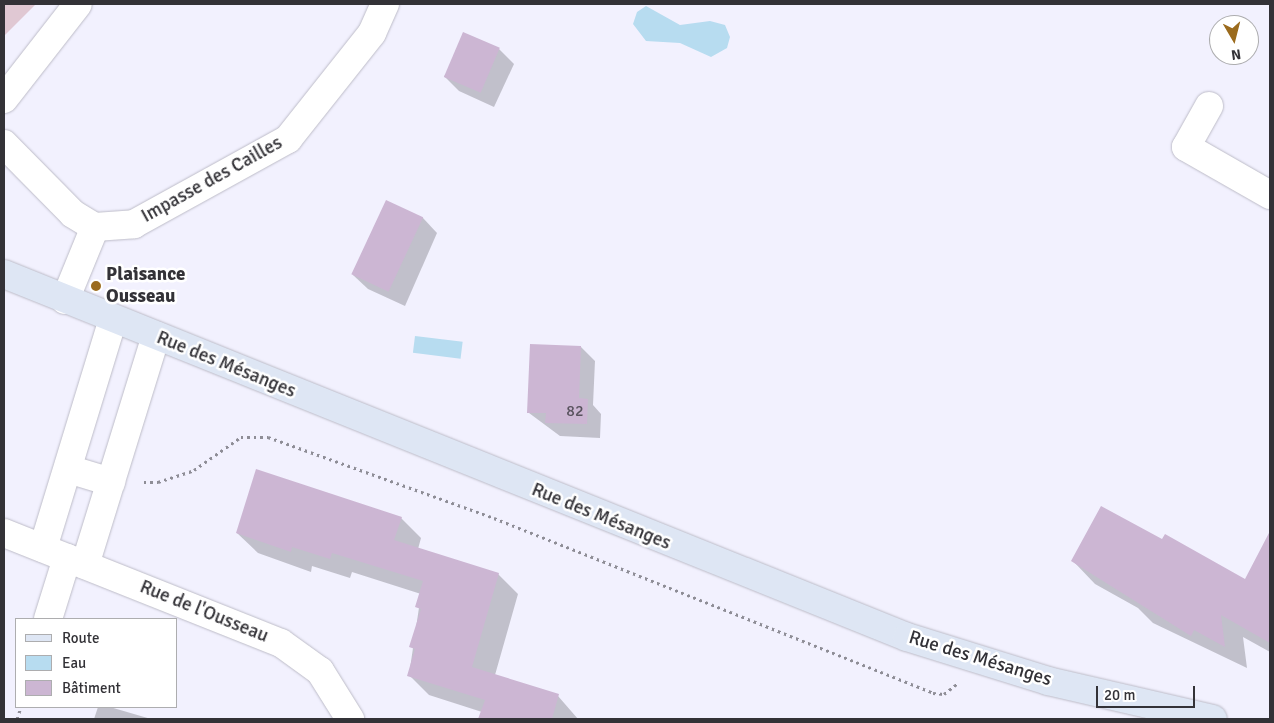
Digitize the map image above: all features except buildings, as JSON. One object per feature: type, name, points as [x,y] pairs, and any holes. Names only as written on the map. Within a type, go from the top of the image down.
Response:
[{"type":"main road","name":"Rue des Mésanges","points":[[4,274],[825,607],[986,663],[1212,719]]},
{"type":"street","points":[[4,99],[78,4]]},
{"type":"street","name":"Impasse des Cailles","points":[[95,228],[134,224],[288,139],[372,33],[385,4]]},
{"type":"street","points":[[1209,106],[1186,147],[1270,195]]},
{"type":"street","points":[[4,144],[73,214],[95,228],[66,300]]},
{"type":"street","points":[[48,618],[65,557],[68,469],[113,319]]},
{"type":"street","points":[[65,557],[111,482],[156,336]]},
{"type":"street","points":[[68,469],[111,482]]},
{"type":"street","name":"Rue de l'Ousseau","points":[[4,533],[281,643],[320,671],[350,719]]},
{"type":"path","points":[[111,482],[158,482],[194,470],[241,438],[268,437],[494,518],[933,693],[944,694],[986,663]]},
{"type":"shaded area","points":[[4,4],[36,4],[4,36]]},
{"type":"water","points":[[646,6],[680,25],[710,21],[725,25],[730,37],[727,48],[711,57],[680,43],[646,41],[633,24],[637,12]]},
{"type":"water","points":[[415,336],[463,342],[461,359],[413,353]]},
{"type":"place","name":"Plaisance Ousseau","points":[[96,286]]}]
